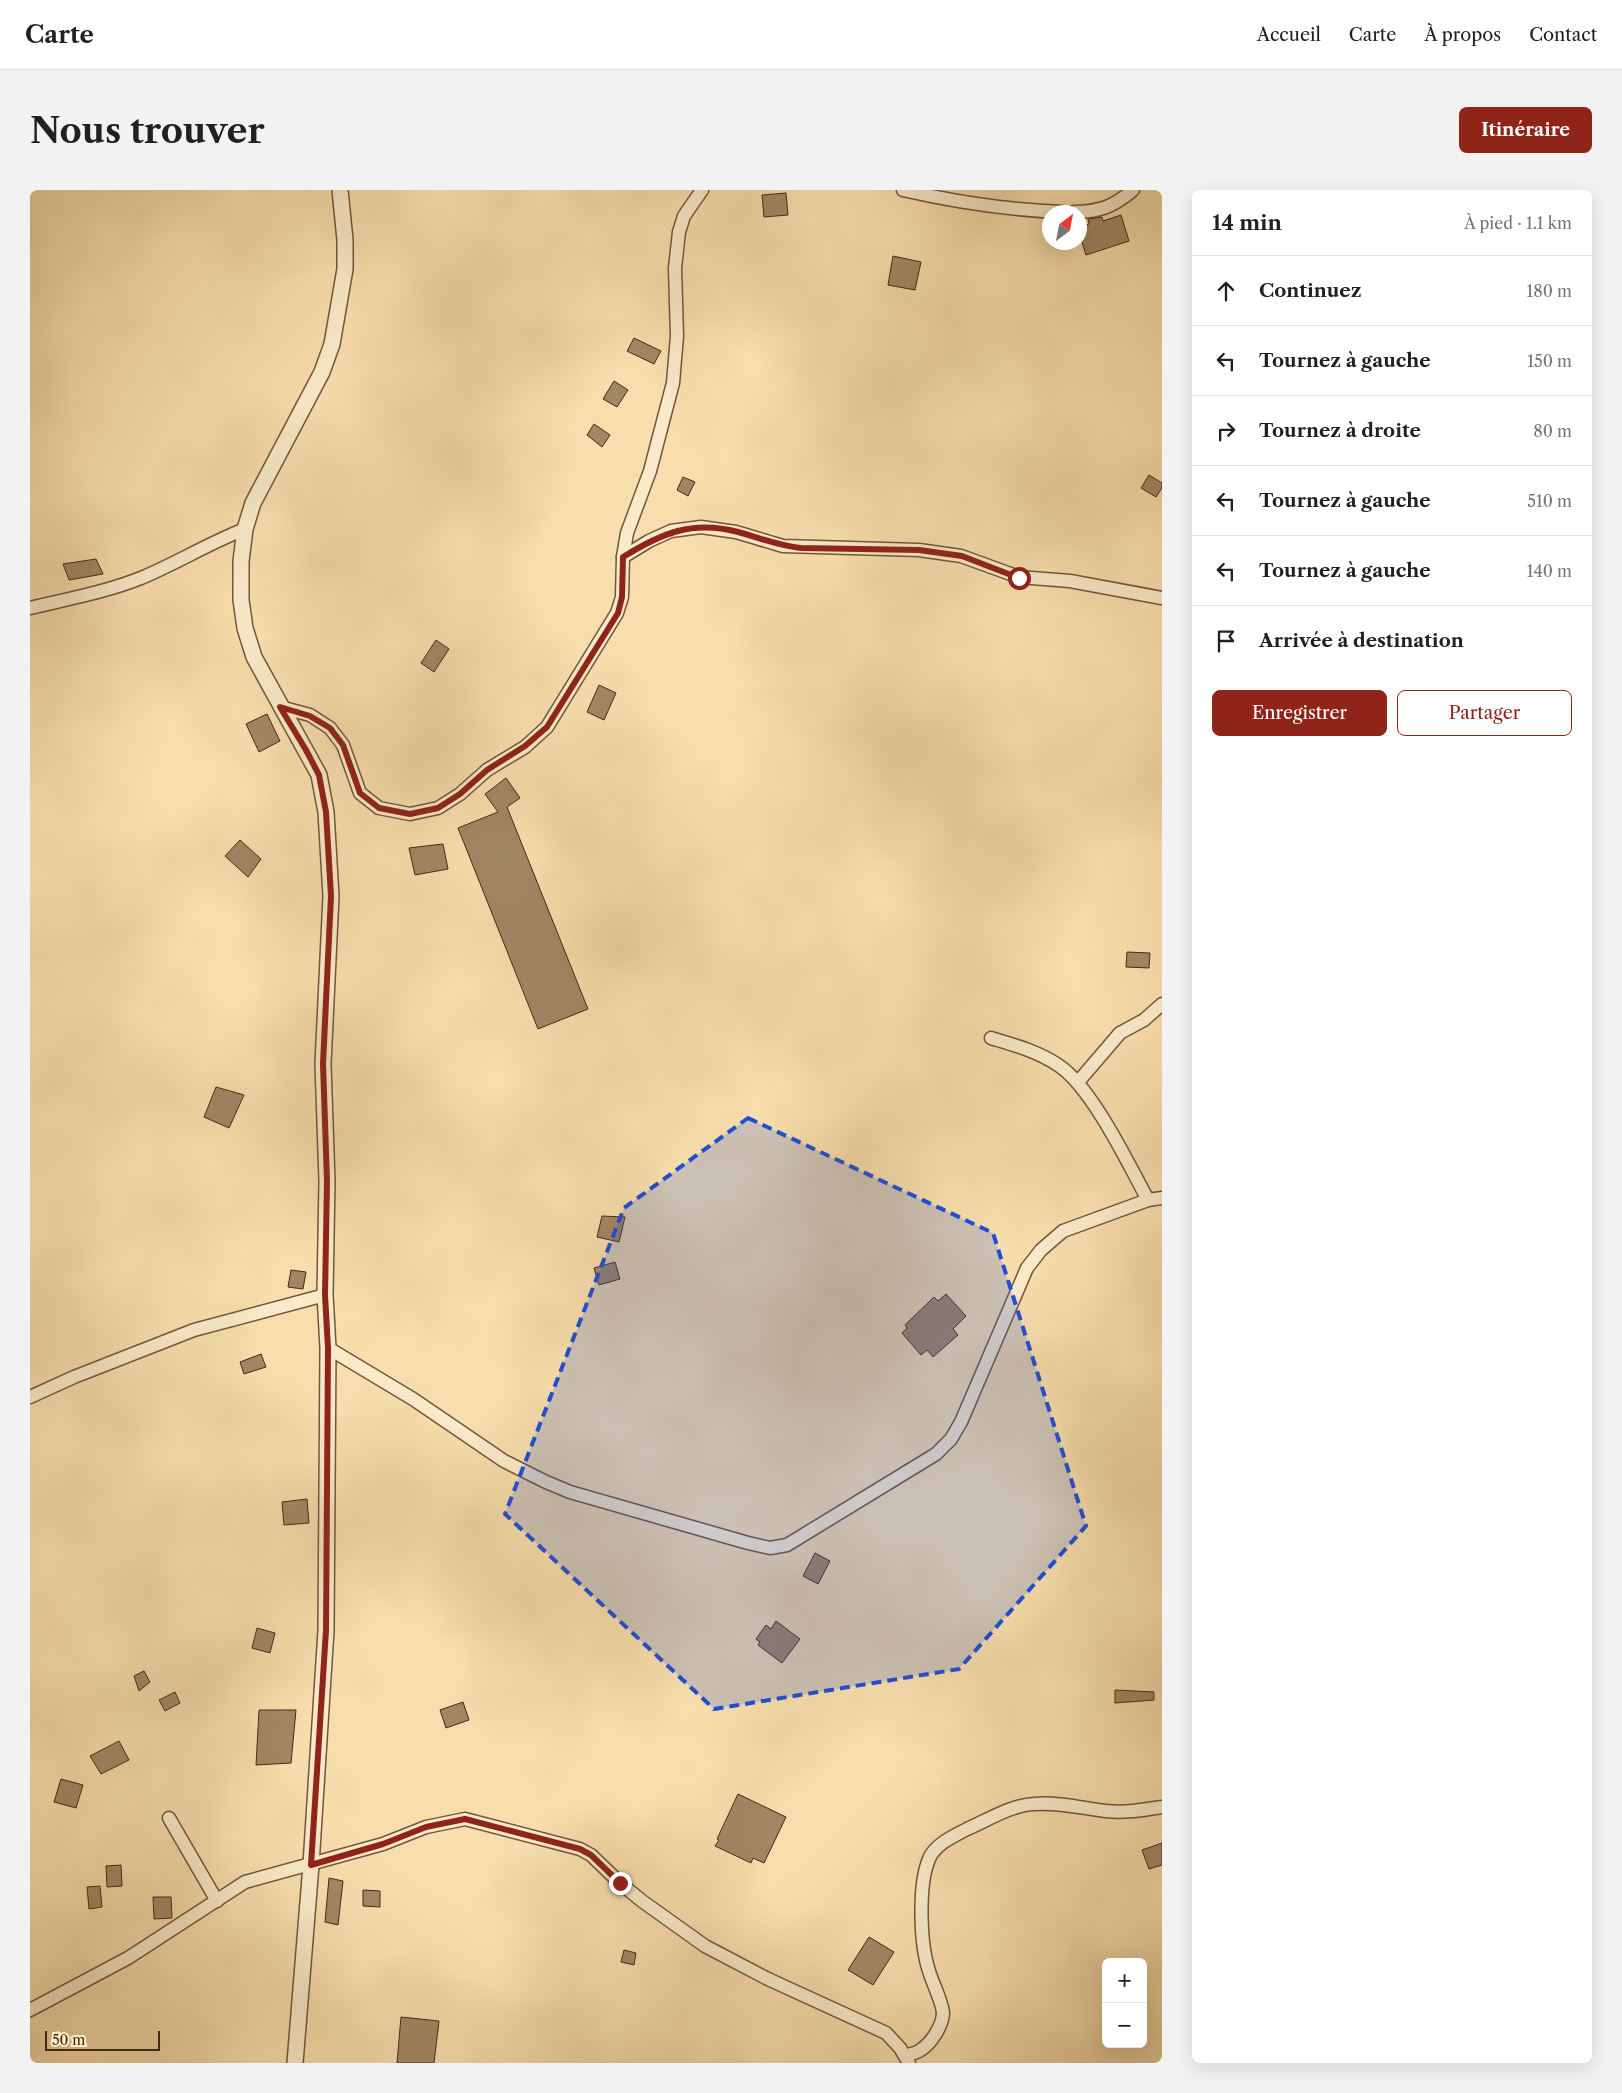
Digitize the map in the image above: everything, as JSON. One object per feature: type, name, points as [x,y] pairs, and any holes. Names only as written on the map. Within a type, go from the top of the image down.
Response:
[{"type":"street","points":[[295,2063],[311,1865],[326,1630],[328,1348],[325,1295],[327,1181],[323,1064],[331,896],[326,812],[319,775],[254,657],[245,628],[241,600],[241,561],[245,529],[253,503],[322,372],[332,344],[344,269],[345,240],[340,190]]},
{"type":"street","points":[[280,707],[310,716],[330,728],[343,745],[360,793],[379,808],[410,814],[438,808],[460,794],[487,770],[525,746],[547,727],[618,613],[622,597],[623,557],[627,533],[650,471],[673,383],[677,336],[674,268],[679,232],[684,216],[702,190]]},
{"type":"street","points":[[903,190],[987,205],[1042,212]]},
{"type":"street","points":[[1087,212],[1094,212],[1108,207],[1133,190]]},
{"type":"street","points":[[623,557],[649,541],[671,532],[701,527],[736,532],[783,546],[928,551],[962,556],[1019,578],[1070,581],[1162,598]]},
{"type":"street","points":[[30,608],[139,578],[191,555],[206,545],[245,529]]},
{"type":"street","points":[[1078,1082],[1120,1034],[1144,1020],[1162,1004]]},
{"type":"street","points":[[991,1038],[1030,1050],[1046,1058],[1060,1066],[1078,1082],[1112,1136],[1148,1200]]},
{"type":"street","points":[[328,1348],[413,1399],[504,1461],[546,1482],[570,1492],[748,1543],[770,1548],[787,1545],[936,1454],[951,1439],[961,1422],[1027,1268],[1041,1250],[1063,1231],[1148,1200],[1162,1198]]},
{"type":"street","points":[[30,1397],[74,1377],[194,1330],[325,1295]]},
{"type":"street","points":[[30,2010],[128,1958],[245,1882],[383,1844],[426,1827],[465,1819],[580,1849],[591,1855],[642,1901],[705,1946],[768,1979],[886,2033],[907,2060],[922,2050],[933,2038],[940,2026],[943,2013],[928,1969],[922,1936],[924,1875],[930,1856],[948,1838],[1011,1809],[1032,1804],[1061,1804],[1107,1811],[1139,1811],[1162,1807]]},
{"type":"street","points":[[169,1818],[217,1900]]},
{"type":"highlighted area","points":[[748,1118],[993,1233],[1086,1526],[959,1669],[714,1709],[505,1514],[624,1208]]},
{"type":"building","points":[[786,193],[788,215],[764,217],[762,195]]},
{"type":"building","points":[[1121,215],[1129,241],[1086,255],[1084,250],[1087,250],[1088,219],[1102,217],[1103,221]]},
{"type":"building","points":[[893,256],[921,262],[915,290],[888,285]]},
{"type":"building","points":[[634,338],[661,351],[654,364],[627,351]]},
{"type":"building","points":[[614,381],[628,390],[617,407],[603,399]]},
{"type":"building","points":[[594,424],[610,435],[602,447],[587,435]]},
{"type":"building","points":[[1149,475],[1162,483],[1162,488],[1156,497],[1141,488]]},
{"type":"building","points":[[683,477],[695,482],[688,496],[677,490]]},
{"type":"building","points":[[96,559],[103,574],[69,580],[63,564]]},
{"type":"building","points":[[436,640],[449,649],[434,672],[421,663]]},
{"type":"building","points":[[599,685],[616,693],[604,720],[587,712]]},
{"type":"building","points":[[267,714],[280,741],[259,752],[246,724]]},
{"type":"building","points":[[506,778],[520,798],[507,807],[588,1009],[538,1029],[458,828],[498,812],[485,794]]},
{"type":"building","points":[[240,840],[261,859],[248,877],[225,856]]},
{"type":"building","points":[[443,844],[448,869],[415,875],[409,848]]},
{"type":"building","points":[[1127,952],[1150,953],[1149,968],[1126,967]]},
{"type":"building","points":[[216,1087],[244,1095],[229,1128],[204,1117]]},
{"type":"building","points":[[602,1216],[625,1217],[619,1242],[597,1237]]},
{"type":"building","points":[[615,1262],[620,1279],[599,1285],[594,1268]]},
{"type":"building","points":[[291,1270],[306,1272],[303,1289],[288,1287]]},
{"type":"building","points":[[946,1294],[966,1316],[953,1329],[958,1335],[933,1357],[927,1350],[921,1355],[902,1333],[907,1328],[905,1325],[934,1297],[938,1301]]},
{"type":"building","points":[[261,1354],[266,1367],[244,1374],[240,1362]]},
{"type":"building","points":[[307,1499],[309,1523],[284,1525],[282,1502]]},
{"type":"building","points":[[815,1553],[830,1561],[818,1584],[803,1576]]},
{"type":"building","points":[[776,1621],[800,1639],[782,1663],[758,1645],[760,1642],[756,1639],[766,1625],[771,1629]]},
{"type":"building","points":[[257,1628],[275,1633],[270,1653],[252,1648]]},
{"type":"building","points":[[144,1671],[150,1682],[139,1691],[134,1676]]},
{"type":"building","points":[[1115,1690],[1154,1692],[1154,1700],[1115,1703]]},
{"type":"building","points":[[175,1692],[180,1703],[165,1711],[159,1700]]},
{"type":"building","points":[[463,1702],[469,1720],[446,1728],[440,1710]]},
{"type":"building","points":[[259,1710],[296,1710],[291,1763],[256,1765]]},
{"type":"building","points":[[119,1741],[129,1760],[101,1774],[90,1756]]},
{"type":"building","points":[[61,1779],[83,1785],[76,1808],[54,1802]]},
{"type":"building","points":[[738,1794],[786,1817],[764,1863],[753,1858],[751,1863],[715,1846]]},
{"type":"building","points":[[1162,1843],[1162,1865],[1149,1869],[1142,1850]]},
{"type":"building","points":[[121,1865],[122,1886],[107,1887],[106,1866]]},
{"type":"building","points":[[329,1878],[343,1881],[338,1925],[325,1922]]},
{"type":"building","points":[[100,1886],[102,1907],[89,1909],[87,1887]]},
{"type":"building","points":[[363,1890],[380,1891],[380,1907],[363,1906]]},
{"type":"building","points":[[153,1897],[171,1897],[172,1918],[154,1919]]},
{"type":"building","points":[[869,1937],[894,1952],[873,1985],[848,1970]]},
{"type":"building","points":[[624,1950],[636,1953],[634,1965],[621,1962]]},
{"type":"building","points":[[401,2017],[439,2021],[434,2063],[397,2063]]},
{"type":"route","points":[[620,1883],[591,1855],[580,1849],[465,1819],[426,1827],[383,1844],[311,1865],[326,1630],[328,1348],[325,1295],[327,1181],[323,1064],[331,896],[326,812],[319,775],[280,707],[310,716],[330,728],[343,745],[360,793],[379,808],[410,814],[438,808],[460,794],[487,770],[525,746],[547,727],[618,613],[622,597],[623,557],[649,541],[671,532],[701,527],[736,532],[783,546],[801,548],[836,547],[919,550],[962,556],[1019,578]]}]
